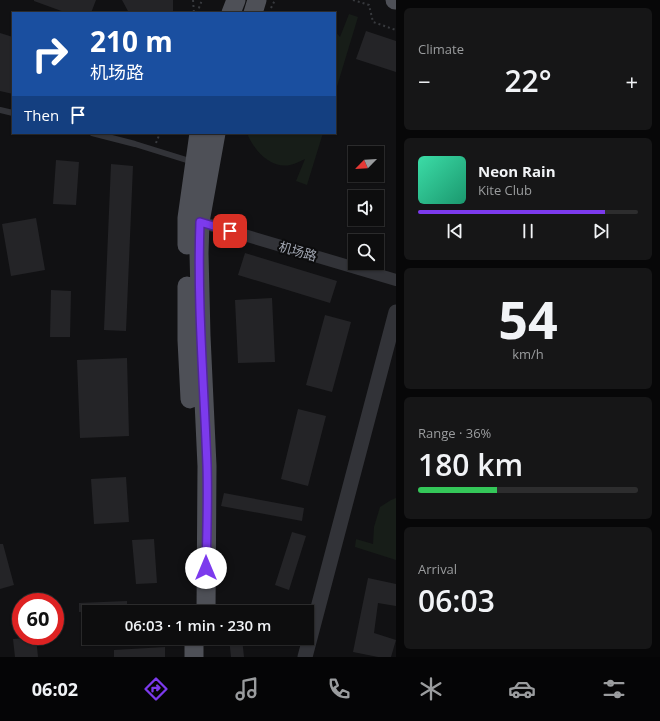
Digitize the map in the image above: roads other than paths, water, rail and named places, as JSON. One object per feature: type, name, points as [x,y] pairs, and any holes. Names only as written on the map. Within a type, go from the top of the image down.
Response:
[{"type":"main road","points":[[231,12],[236,0]]},
{"type":"main road","points":[[253,12],[257,0]]},
{"type":"main road","points":[[194,605],[195,466],[187,340],[187,218],[199,134]]},
{"type":"main road","points":[[206,605],[207,466],[199,253],[200,222],[216,134]]},
{"type":"main road","points":[[194,645],[194,657]]},
{"type":"main road","points":[[206,645],[206,657]]},
{"type":"street","name":"机场路","points":[[200,222],[396,280]]},
{"type":"street","points":[[305,657],[396,312]]},
{"type":"lane","points":[[0,110],[12,113]]},
{"type":"lane","points":[[96,134],[135,144],[194,163]]}]
